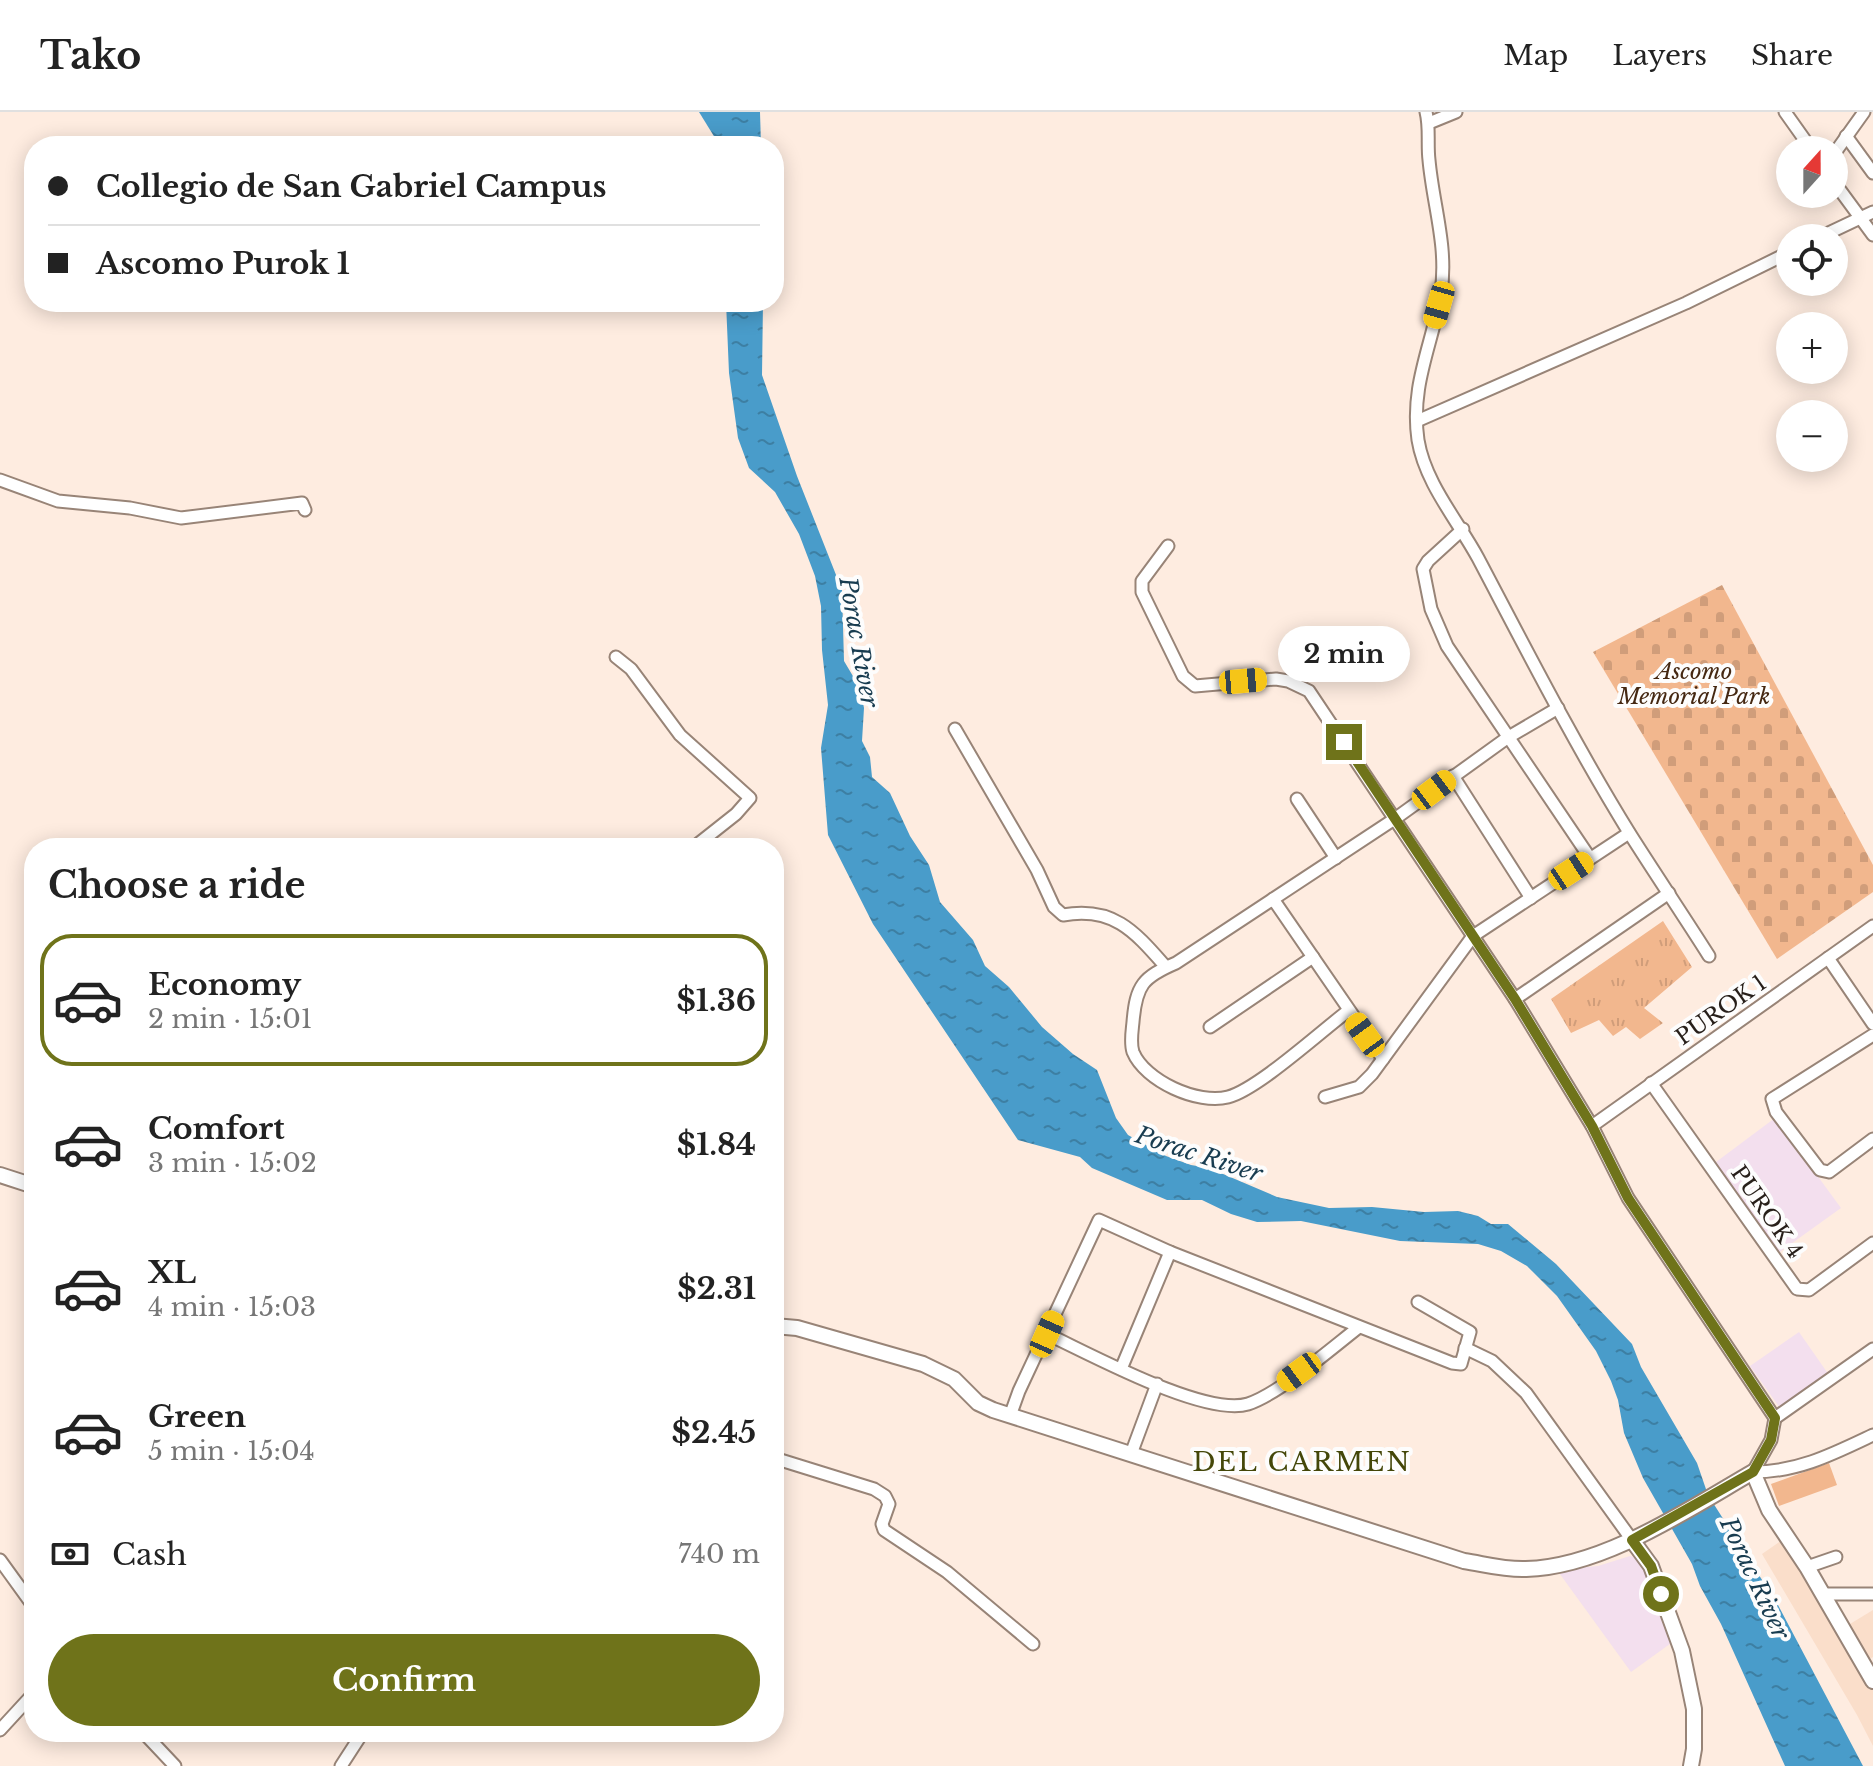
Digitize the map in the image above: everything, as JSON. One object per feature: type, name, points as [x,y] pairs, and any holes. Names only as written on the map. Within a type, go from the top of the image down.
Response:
[{"type":"street","points":[[1456,112],[1428,118],[1429,159],[1443,266],[1439,305],[1420,370],[1417,421],[1422,457],[1629,833],[1709,956]]},
{"type":"street","points":[[1785,112],[1802,136]]},
{"type":"street","points":[[1846,136],[1864,112]]},
{"type":"street","points":[[1848,139],[1873,173]]},
{"type":"street","points":[[1848,202],[1873,235]]},
{"type":"street","points":[[1847,224],[1873,212]]},
{"type":"street","points":[[1417,421],[1686,303],[1776,259]]},
{"type":"street","points":[[0,480],[58,501],[130,508],[181,518],[302,503],[305,510]]},
{"type":"street","points":[[1463,529],[1423,569],[1431,609],[1447,646],[1590,858]]},
{"type":"street","points":[[1168,546],[1142,581],[1142,592],[1180,671],[1195,686],[1276,679],[1309,691],[1515,999],[1592,1126],[1628,1198],[1775,1418],[1771,1440],[1753,1472]]},
{"type":"street","points":[[616,657],[631,669],[680,735],[750,798],[736,814],[706,838]]},
{"type":"street","points":[[1348,1011],[1246,1090],[1213,1100],[1192,1097],[1168,1086],[1141,1063],[1131,1041],[1137,992],[1142,982],[1336,858],[1507,738],[1558,708]]},
{"type":"street","points":[[955,729],[1037,870],[1054,907],[1063,915],[1089,913],[1116,919],[1166,967]]},
{"type":"street","points":[[1453,776],[1531,898]]},
{"type":"street","points":[[1297,799],[1336,858]]},
{"type":"street","points":[[1325,1097],[1359,1087],[1372,1074],[1473,936],[1629,833]]},
{"type":"street","points":[[1515,999],[1669,893]]},
{"type":"street","points":[[1273,899],[1383,1059]]},
{"type":"street","name":"PUROK 1","points":[[1592,1126],[1873,926]]},
{"type":"street","points":[[1210,1027],[1313,957]]},
{"type":"street","points":[[1828,958],[1873,1024]]},
{"type":"street","points":[[1873,1035],[1772,1099],[1776,1112],[1820,1170],[1829,1172],[1873,1139]]},
{"type":"street","name":"PUROK 4","points":[[1651,1083],[1797,1289],[1809,1290],[1873,1243]]},
{"type":"street","points":[[0,1175],[24,1183]]},
{"type":"street","points":[[1010,1416],[1099,1220],[1170,1252],[1461,1364],[1470,1332],[1418,1302]]},
{"type":"street","points":[[1121,1369],[1170,1252]]},
{"type":"street","points":[[784,1327],[923,1364],[954,1379],[978,1403],[1010,1416],[1464,1561],[1524,1569],[1559,1566],[1632,1540],[1753,1472],[1783,1471],[1816,1462],[1873,1435]]},
{"type":"street","points":[[1047,1334],[1188,1397],[1221,1406],[1247,1404],[1262,1398],[1359,1327]]},
{"type":"street","points":[[1465,1348],[1492,1361],[1526,1393],[1651,1566],[1682,1651],[1694,1709],[1691,1766]]},
{"type":"street","points":[[1775,1418],[1873,1349]]},
{"type":"street","points":[[1131,1454],[1157,1384]]},
{"type":"street","points":[[784,1461],[874,1489],[885,1496],[889,1504],[882,1524],[884,1530],[947,1572],[1033,1644]]},
{"type":"street","points":[[1753,1472],[1769,1510],[1807,1567],[1873,1681]]},
{"type":"street","points":[[1807,1567],[1836,1557]]},
{"type":"street","points":[[0,1560],[24,1593]]},
{"type":"street","points":[[1823,1594],[1873,1594]]},
{"type":"street","points":[[0,1730],[24,1704]]},
{"type":"street","points":[[152,1742],[175,1766]]},
{"type":"street","points":[[341,1766],[357,1742]]},
{"type":"shaded area","points":[[1775,1118],[1841,1208],[1777,1254],[1712,1165]]},
{"type":"shaded area","points":[[1799,1332],[1829,1375],[1780,1408],[1750,1366]]},
{"type":"shaded area","points":[[1782,1540],[1873,1690],[1873,1746],[1762,1554]]},
{"type":"shaded area","points":[[1630,1556],[1642,1559],[1674,1641],[1631,1672],[1557,1570],[1598,1566]]},
{"type":"shaded area","points":[[1873,1610],[1873,1657],[1866,1661],[1845,1627]]},
{"type":"green space","name":"Ascomo Memorial Park","points":[[1722,585],[1873,865],[1873,892],[1777,959],[1593,652]]},
{"type":"green space","points":[[1663,921],[1692,967],[1644,1008],[1663,1023],[1640,1039],[1626,1027],[1613,1036],[1599,1020],[1571,1033],[1551,999]]},
{"type":"green space","points":[[1829,1463],[1837,1485],[1779,1506],[1771,1484]]},
{"type":"water","points":[[699,112],[760,112],[761,136],[714,136]]},
{"type":"water","name":"Porac River","points":[[726,312],[763,312],[762,375],[797,476],[842,590],[844,661],[860,688],[864,708],[862,741],[870,757],[872,777],[890,793],[910,836],[929,865],[940,902],[973,940],[985,966],[1009,987],[1042,1027],[1097,1070],[1116,1118],[1128,1135],[1166,1156],[1209,1168],[1277,1197],[1329,1208],[1458,1211],[1478,1216],[1491,1224],[1508,1224],[1556,1264],[1632,1344],[1641,1367],[1697,1463],[1708,1495],[1778,1605],[1863,1766],[1785,1766],[1692,1564],[1643,1478],[1624,1433],[1611,1381],[1596,1351],[1557,1296],[1527,1266],[1501,1251],[1478,1244],[1400,1241],[1301,1221],[1257,1222],[1202,1200],[1167,1200],[1092,1168],[1080,1157],[1018,1140],[873,924],[828,835],[821,748],[828,705],[821,606],[815,576],[799,534],[775,492],[749,468],[738,438],[729,373]]},
{"type":"district","name":"DEL CARMEN","points":[[1302,1462]]},
{"type":"route","points":[[1344,742],[1515,999],[1592,1126],[1628,1198],[1775,1418],[1771,1440],[1753,1472],[1632,1540],[1651,1566],[1661,1594]]}]
